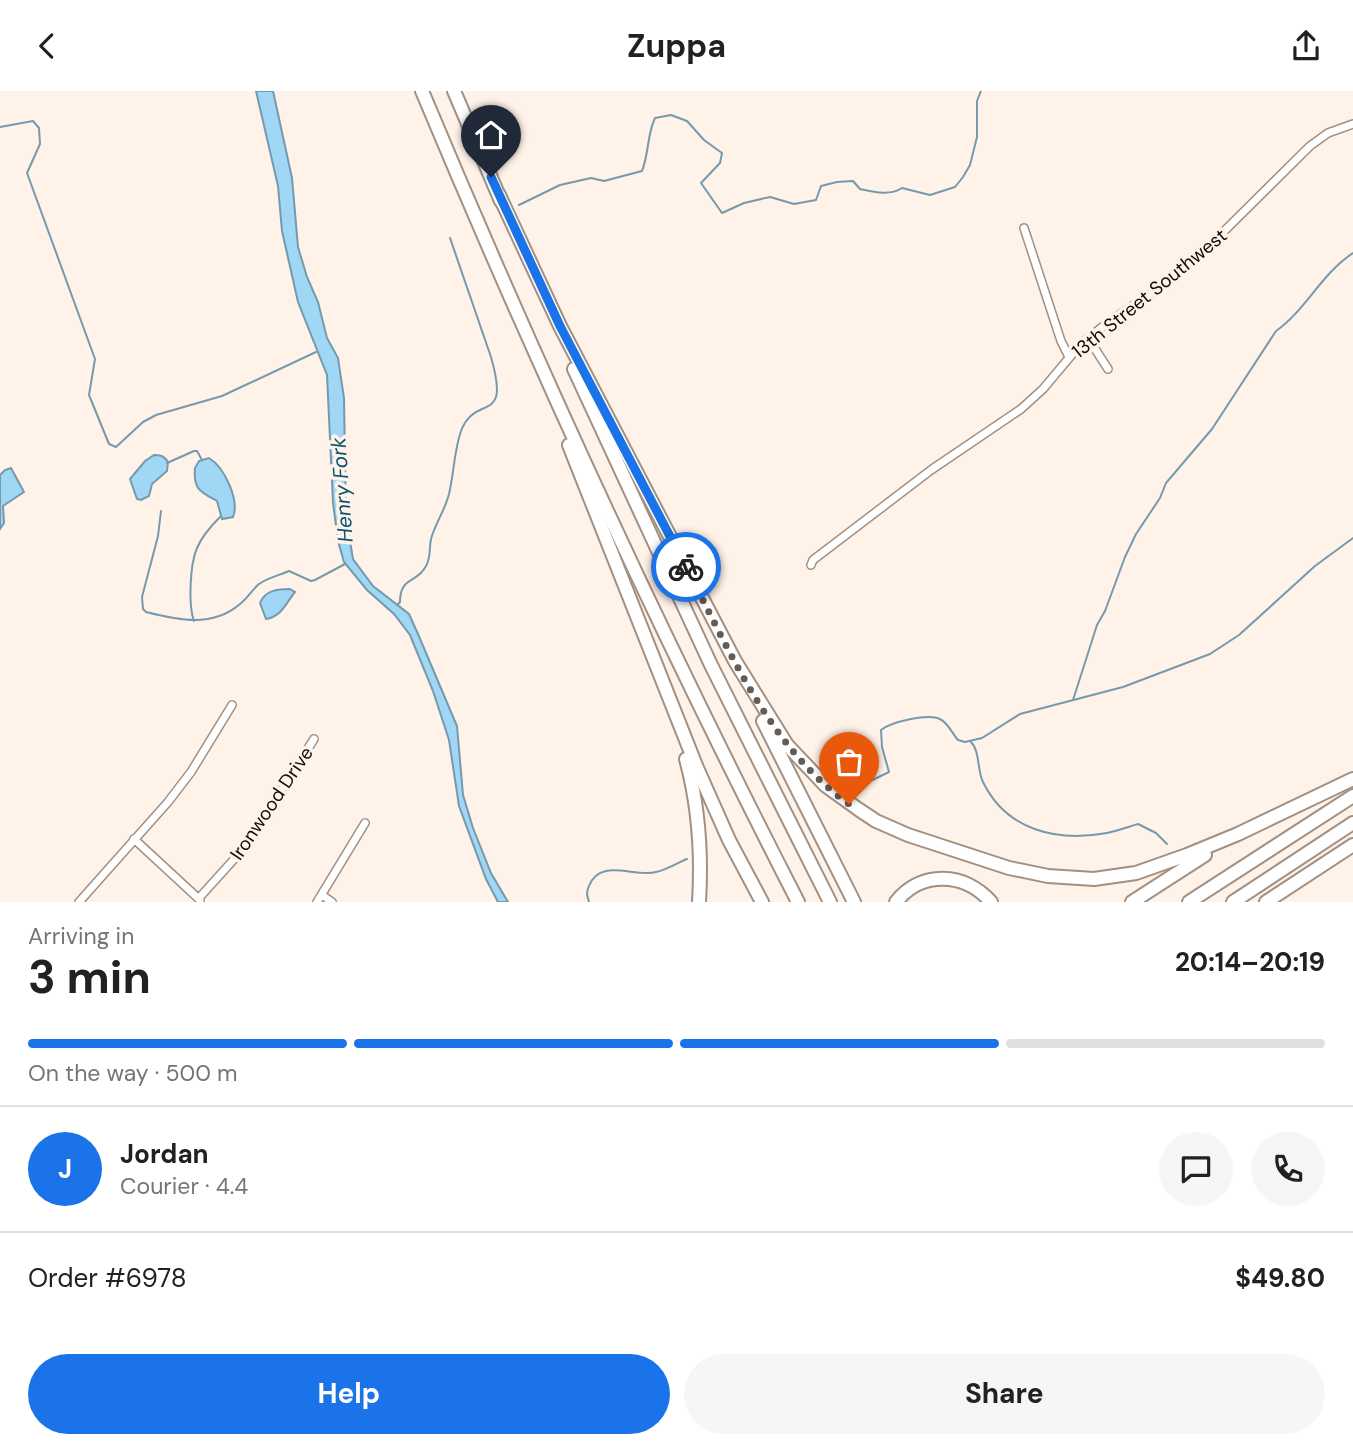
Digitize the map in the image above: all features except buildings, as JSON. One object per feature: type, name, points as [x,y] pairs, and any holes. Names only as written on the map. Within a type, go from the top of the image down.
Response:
[{"type":"highway","points":[[422,91],[551,388],[656,615],[798,902]]},
{"type":"highway","points":[[454,91],[560,326],[734,660],[854,902]]},
{"type":"highway","points":[[499,195],[523,256],[626,485],[729,701],[830,902]]},
{"type":"highway","points":[[551,388],[553,405],[667,695],[718,816],[762,902]]},
{"type":"highway","points":[[734,660],[776,729],[805,766],[826,786],[876,821],[928,842],[1009,868],[1048,876],[1107,878],[1148,869],[1238,834],[1353,779]]},
{"type":"highway","points":[[667,695],[687,760],[697,809],[701,861],[699,902]]},
{"type":"highway","points":[[1189,902],[1353,796]]},
{"type":"highway","points":[[1233,902],[1353,823]]},
{"type":"highway","points":[[1132,902],[1238,834]]},
{"type":"highway","points":[[1273,902],[1353,845]]},
{"type":"highway","points":[[1266,902],[1310,875]]},
{"type":"highway","points":[[896,902],[914,886],[926,880],[944,878],[970,884],[991,902]]},
{"type":"street","name":"13th Street Southwest","points":[[811,565],[813,560],[931,470],[1021,409],[1043,389],[1088,338],[1190,265],[1314,142],[1333,130],[1353,124]]},
{"type":"street","points":[[1024,228],[1061,341],[1069,357]]},
{"type":"street","points":[[1088,338],[1108,369]]},
{"type":"street","points":[[79,902],[191,772],[233,705]]},
{"type":"street","name":"Ironwood Drive","points":[[201,900],[246,846],[314,739]]},
{"type":"street","points":[[317,902],[365,823]]},
{"type":"street","points":[[134,839],[201,900]]},
{"type":"street","points":[[322,895],[331,902]]},
{"type":"water","name":"Henry Fork","points":[[256,91],[273,91],[292,178],[298,247],[318,302],[327,338],[338,358],[344,398],[346,517],[353,559],[373,586],[409,614],[457,726],[463,795],[473,828],[491,873],[508,902],[498,902],[486,879],[459,806],[449,740],[410,635],[394,614],[367,590],[344,562],[333,503],[327,375],[298,302],[282,231],[278,186]]},
{"type":"water","points":[[154,455],[167,460],[167,471],[152,484],[149,496],[137,499],[130,479],[145,461]]},
{"type":"water","points":[[209,458],[215,462],[229,484],[235,510],[233,517],[222,519],[217,501],[197,486],[195,468],[199,461]]},
{"type":"water","points":[[11,468],[24,492],[3,506],[4,523],[0,529],[0,475]]},
{"type":"water","points":[[290,589],[295,592],[283,609],[266,619],[260,603],[265,595],[272,591]]},
{"type":"waterway","points":[[519,205],[560,185],[591,178],[604,181],[642,171],[655,118],[671,115],[687,121],[704,140],[722,153],[720,163],[701,183],[722,213],[744,203],[770,197],[794,204],[816,200],[821,186],[837,182],[853,181],[860,189],[876,192],[887,193],[902,188],[930,195],[955,187],[970,165],[977,137],[977,101],[981,91]]},
{"type":"waterway","points":[[0,127],[33,121],[39,128],[40,144],[27,173],[95,359],[89,395],[109,444],[116,447],[143,422],[156,415],[222,396],[316,352]]},
{"type":"waterway","points":[[397,605],[403,588],[418,576],[428,563],[431,539],[449,494],[461,431],[467,419],[489,406],[497,393],[491,357],[450,238]]},
{"type":"waterway","points":[[1073,700],[1097,625],[1125,557],[1166,483],[1212,429],[1276,331],[1296,313],[1332,271],[1353,253]]},
{"type":"waterway","points":[[167,463],[194,451],[197,451],[202,460]]},
{"type":"waterway","points":[[161,511],[158,536],[142,597],[143,609],[146,612],[194,620],[218,617],[240,604],[259,584],[270,578],[289,571],[311,581],[345,564]]},
{"type":"waterway","points":[[194,621],[190,595],[195,555],[204,535],[220,517]]},
{"type":"waterway","points":[[856,788],[889,772],[882,747],[881,730],[886,727],[910,719],[934,717],[945,723],[958,740],[965,742],[982,738],[1020,714],[1123,687],[1210,654],[1239,635],[1315,566],[1353,538]]},
{"type":"waterway","points":[[971,742],[976,750],[983,782],[993,799],[1005,812],[1020,822],[1052,834],[1070,836],[1107,833],[1138,824],[1156,833],[1167,844]]},
{"type":"waterway","points":[[589,902],[588,888],[594,877],[601,872],[656,872],[687,859]]},
{"type":"way so far","points":[[686,567],[734,660],[787,745],[813,774],[849,804]]},
{"type":"route","points":[[491,177],[560,326],[686,567]]}]
